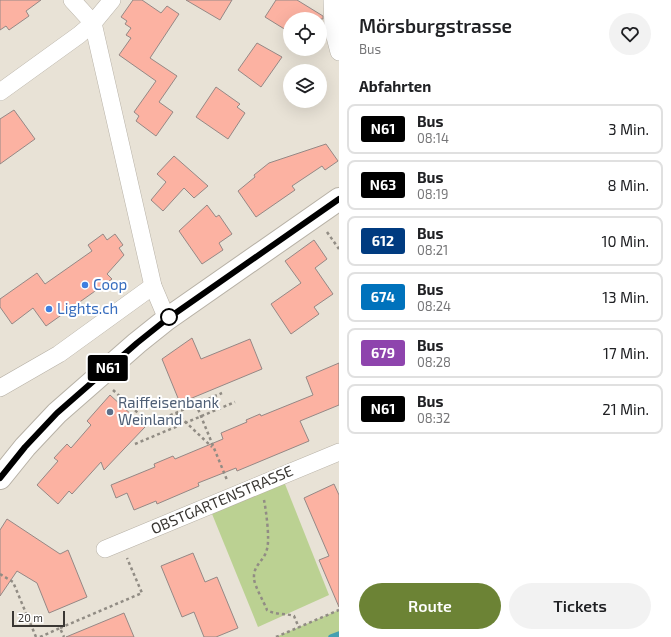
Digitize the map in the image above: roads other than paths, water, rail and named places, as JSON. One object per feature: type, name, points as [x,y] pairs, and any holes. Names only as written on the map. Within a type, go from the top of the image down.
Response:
[{"type":"main road","points":[[0,478],[25,447],[57,413],[137,343],[167,319],[339,199]]},
{"type":"street","points":[[72,0],[93,22],[153,286],[167,319]]},
{"type":"street","points":[[0,92],[79,35],[93,22],[112,0]]},
{"type":"street","points":[[332,0],[333,29],[339,52]]},
{"type":"street","points":[[0,388],[60,354],[153,286]]},
{"type":"street","name":"OBSTGARTENSTRASSE","points":[[113,546],[339,452]]},
{"type":"waterway","points":[[331,637],[339,634]]},
{"type":"place","name":"Coop","points":[[85,285]]},
{"type":"place","name":"Lights.ch","points":[[49,309]]},
{"type":"place","name":"Raiffeisenbank Weinland","points":[[110,412]]}]
